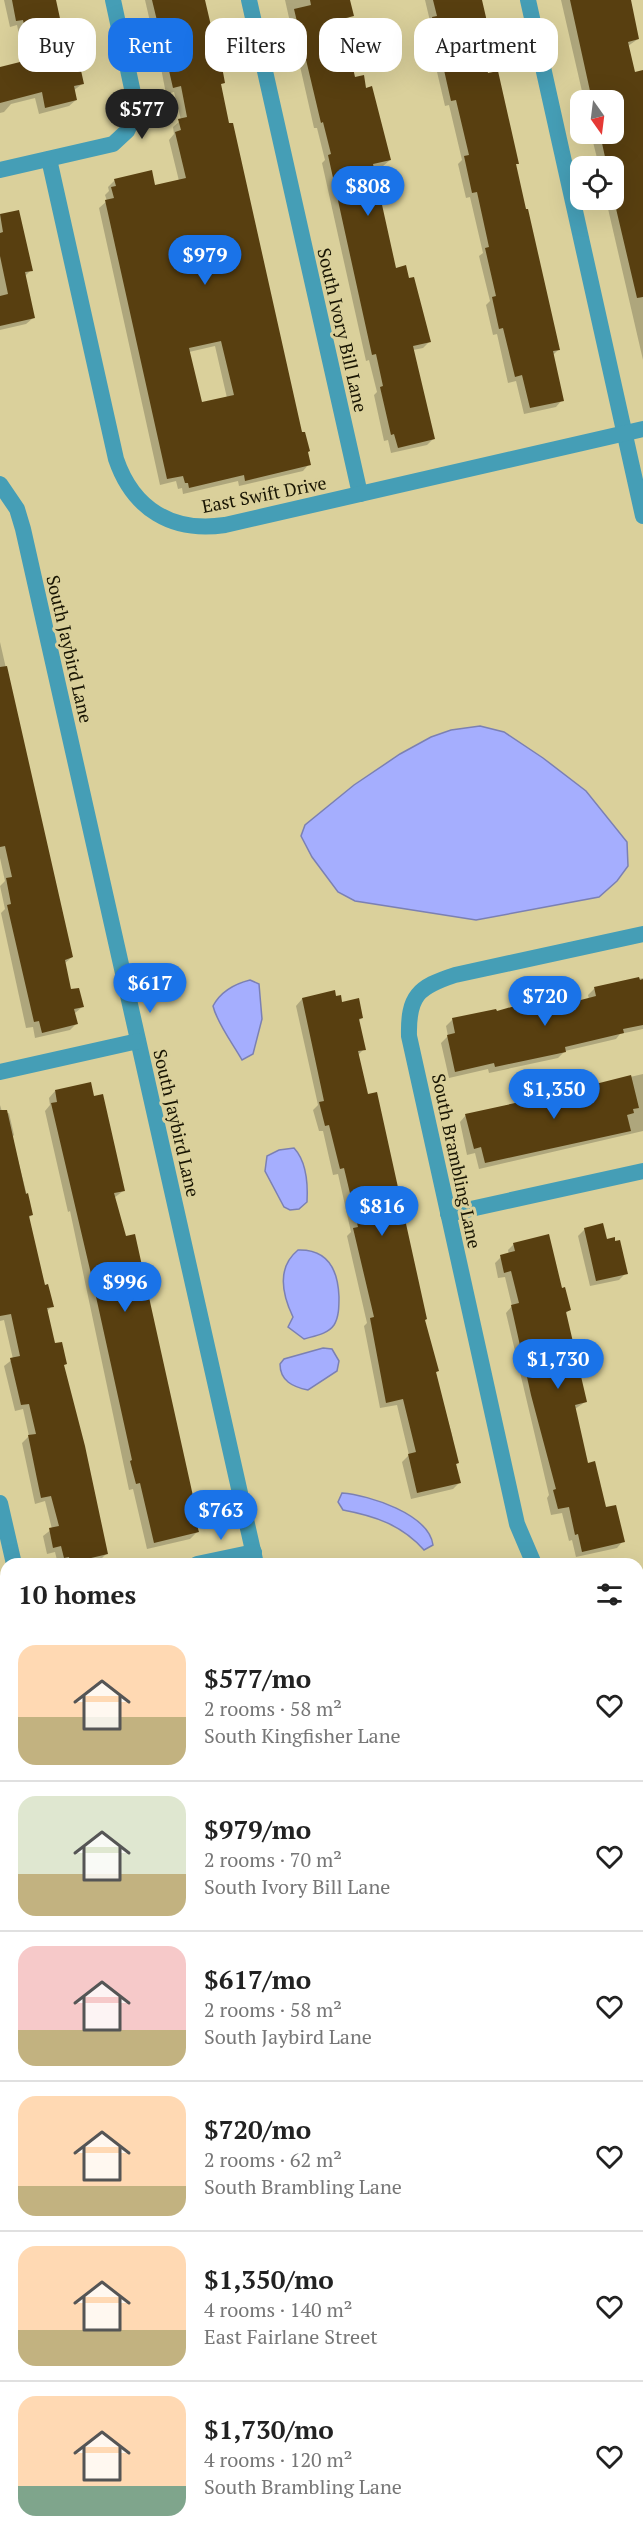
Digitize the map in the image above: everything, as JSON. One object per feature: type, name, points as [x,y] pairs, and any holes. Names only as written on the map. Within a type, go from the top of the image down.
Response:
[{"type":"street","points":[[0,170],[114,144],[128,130],[135,114],[133,93],[113,0]]},
{"type":"street","name":"South Ivory Bill Lane","points":[[249,0],[360,494]]},
{"type":"street","points":[[528,0],[643,516]]},
{"type":"street","name":"East Swift Drive","points":[[49,159],[116,459],[126,484],[134,495],[155,513],[168,520],[210,527],[643,429]]},
{"type":"street","name":"South Jaybird Lane","points":[[0,484],[17,509],[23,529],[255,1558]]},
{"type":"street","name":"South Brambling Lane","points":[[531,1558],[517,1524],[409,1036],[408,1014],[416,996],[430,983],[455,975],[643,934]]},
{"type":"street","points":[[0,1072],[138,1041]]},
{"type":"street","points":[[448,1214],[643,1171]]},
{"type":"street","points":[[0,1503],[13,1558]]},
{"type":"water","points":[[480,726],[504,732],[586,791],[627,842],[628,866],[617,881],[599,897],[476,920],[355,901],[338,892],[312,857],[301,836],[305,825],[354,785],[400,754],[431,737],[451,730]]},
{"type":"water","points":[[250,980],[259,984],[262,1019],[253,1054],[242,1060],[213,1006],[228,989]]},
{"type":"water","points":[[294,1148],[304,1166],[307,1202],[299,1209],[290,1210],[284,1207],[265,1171],[267,1156],[279,1150]]},
{"type":"water","points":[[298,1250],[317,1253],[324,1257],[336,1278],[339,1297],[338,1315],[334,1325],[325,1333],[304,1339],[288,1327],[293,1317],[283,1282],[286,1265]]},
{"type":"water","points":[[323,1348],[332,1349],[339,1361],[337,1371],[308,1390],[293,1385],[282,1375],[280,1364],[284,1359]]},
{"type":"water","points":[[342,1493],[382,1502],[410,1515],[429,1534],[433,1545],[424,1550],[407,1534],[387,1523],[343,1510],[338,1502]]},
{"type":"building","points":[[12,0],[56,0],[60,18],[18,18],[16,21]]},
{"type":"building","points":[[152,0],[205,0],[209,18],[205,18],[205,72],[223,72],[225,83],[221,84],[229,123],[233,123],[302,432],[305,432],[310,451],[308,452],[311,465],[245,481],[244,475],[189,488],[183,476],[167,479],[105,200],[114,198],[111,187],[116,186],[114,179],[152,170],[155,185],[186,178],[175,132],[181,130],[178,119],[187,117],[181,86],[173,88],[169,72],[193,72],[193,18],[156,18]],"holes":[[[221,341],[234,395],[202,402],[189,348]]]},
{"type":"building","points":[[310,0],[350,0],[354,16],[319,18],[319,72],[354,72],[355,77],[364,75],[366,88],[372,86],[391,160],[373,164],[396,268],[406,265],[409,278],[414,277],[431,342],[413,346],[435,439],[398,448],[394,434],[391,435],[380,387],[383,386],[376,354],[372,355],[328,155],[331,154],[307,64],[307,18],[296,18],[294,9],[311,5]]},
{"type":"building","points":[[433,0],[482,0],[486,18],[432,18],[437,16]]},
{"type":"building","points":[[570,0],[631,0],[639,39],[628,42],[635,72],[643,70],[643,297],[637,298],[616,210],[624,210],[624,156],[605,156],[602,144],[624,144],[624,90],[590,90]]},
{"type":"building","points":[[18,62],[18,72],[81,72],[84,84],[74,86],[77,100],[45,108],[42,92],[0,103],[0,67]]},
{"type":"building","points":[[444,72],[498,72],[519,164],[516,164],[560,350],[553,351],[564,401],[530,408],[522,375],[515,377],[503,328],[499,329],[492,297],[496,296],[485,248],[489,247],[477,192],[472,193],[464,156],[469,155],[456,100],[451,101]]},
{"type":"building","points":[[19,210],[33,271],[25,272],[35,318],[0,326],[0,296],[8,294],[0,256],[0,233],[3,232],[0,214]]},
{"type":"building","points":[[7,666],[73,957],[65,960],[71,989],[79,988],[84,1007],[74,1009],[78,1024],[42,1033],[39,1021],[34,1022],[7,905],[11,904],[6,878],[12,877],[5,846],[0,847],[0,667]]},
{"type":"building","points":[[639,977],[640,980],[643,979],[643,1025],[623,1029],[624,1033],[565,1047],[566,1052],[495,1067],[494,1063],[455,1072],[447,1035],[455,1033],[452,1018],[496,1009],[497,1011],[550,996],[552,1004],[558,1003],[558,1006],[596,996],[594,987]]},
{"type":"building","points":[[335,990],[336,996],[341,995],[342,1002],[359,998],[363,1018],[359,1019],[366,1050],[358,1051],[368,1094],[377,1092],[427,1319],[425,1320],[439,1371],[436,1372],[459,1463],[456,1464],[461,1483],[417,1493],[408,1454],[416,1452],[403,1399],[386,1403],[370,1318],[374,1317],[353,1228],[358,1227],[344,1168],[340,1169],[329,1125],[325,1126],[319,1102],[324,1101],[302,998]]},
{"type":"building","points":[[631,1075],[639,1108],[633,1109],[634,1113],[627,1115],[631,1131],[485,1163],[481,1147],[474,1149],[465,1114]]},
{"type":"building","points":[[91,1082],[94,1096],[103,1094],[125,1191],[114,1193],[126,1236],[135,1234],[197,1514],[194,1515],[199,1532],[154,1543],[140,1483],[136,1484],[130,1461],[132,1460],[91,1274],[51,1103],[57,1102],[55,1090]]},
{"type":"building","points":[[0,1110],[7,1110],[33,1215],[29,1216],[45,1285],[48,1284],[54,1307],[47,1308],[55,1343],[62,1342],[67,1364],[64,1365],[85,1446],[108,1554],[91,1558],[64,1558],[61,1546],[53,1548],[49,1528],[59,1526],[51,1496],[41,1498],[28,1435],[36,1434],[29,1404],[21,1405],[10,1358],[20,1356],[11,1314],[0,1316]]},
{"type":"building","points":[[603,1223],[607,1239],[615,1237],[615,1241],[620,1240],[628,1274],[596,1281],[584,1228]]},
{"type":"building","points":[[549,1234],[562,1288],[565,1287],[571,1310],[566,1312],[587,1402],[575,1405],[588,1463],[595,1461],[606,1507],[616,1505],[625,1542],[582,1552],[578,1534],[575,1535],[569,1507],[558,1509],[553,1490],[556,1489],[531,1395],[511,1305],[519,1303],[511,1271],[504,1273],[500,1255],[515,1251],[513,1243]]}]
